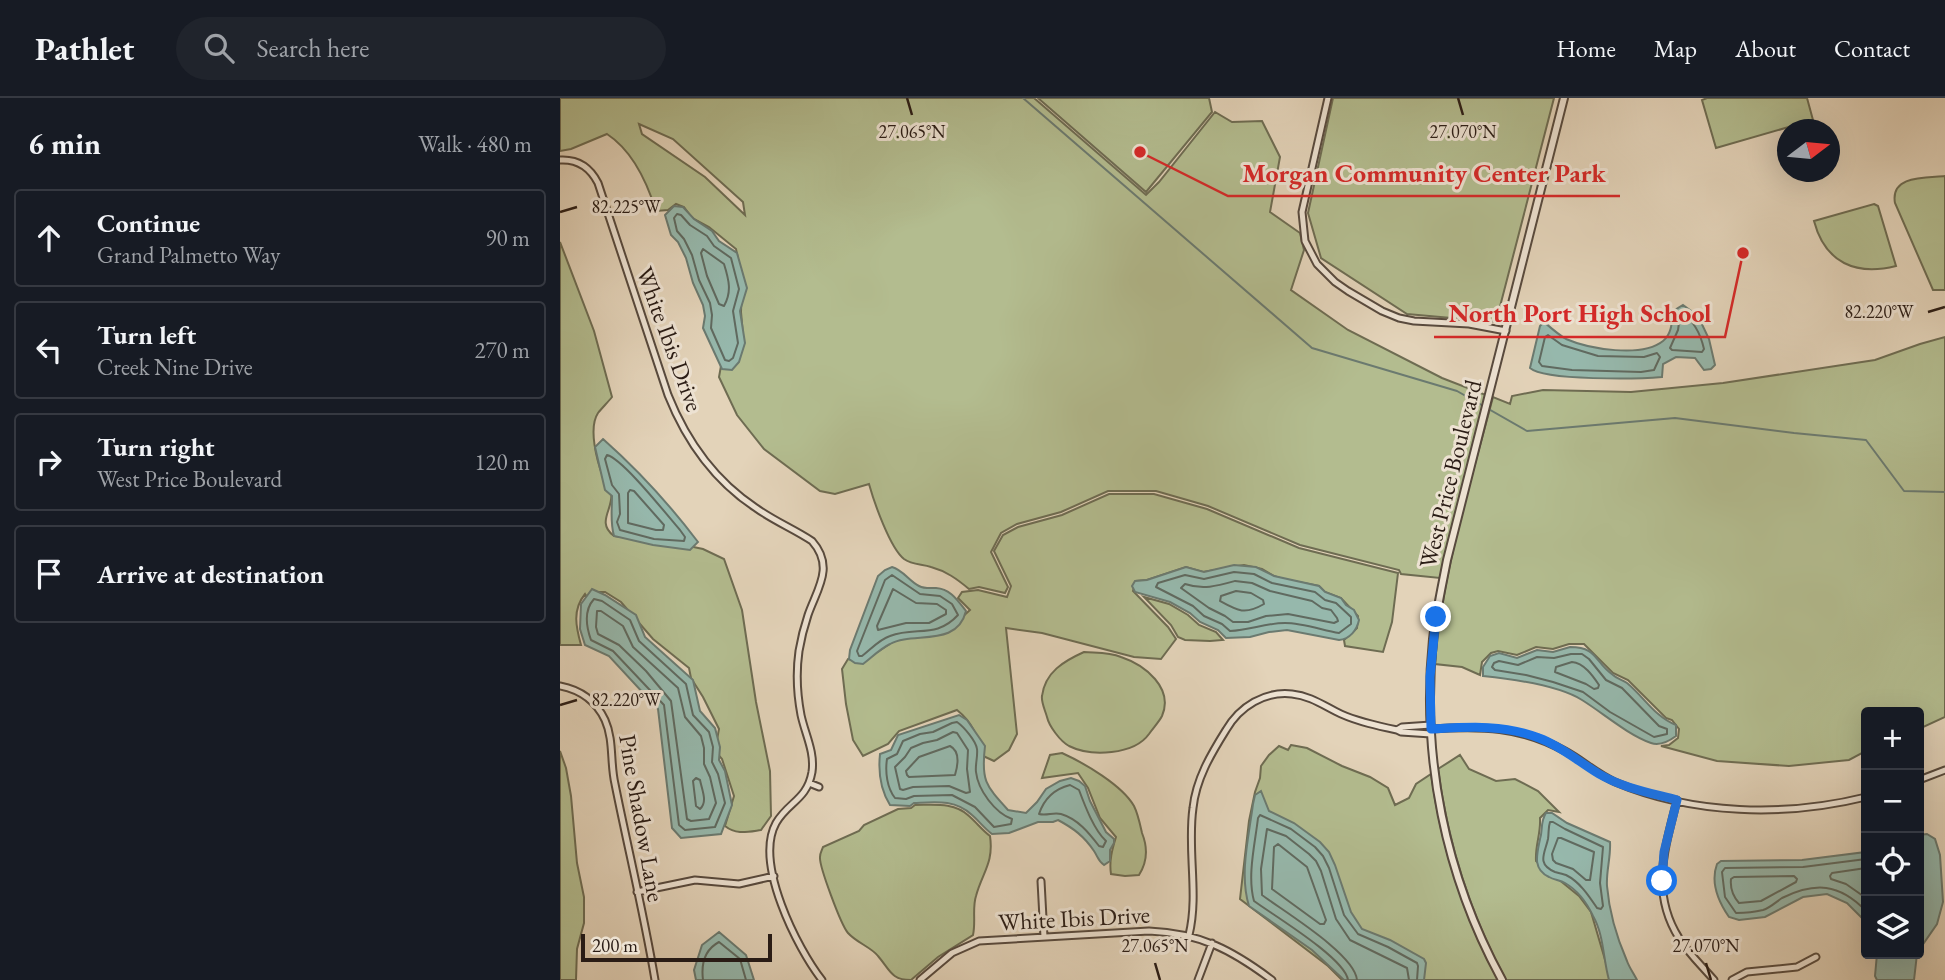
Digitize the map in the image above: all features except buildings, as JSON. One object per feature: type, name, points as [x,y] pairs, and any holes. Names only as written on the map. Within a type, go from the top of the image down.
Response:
[{"type":"street","points":[[1328,98],[1301,212],[1305,241],[1317,264],[1335,282],[1391,315],[1414,321],[1469,324],[1506,331]]},
{"type":"street","name":"West Price Boulevard","points":[[1502,980],[1479,934],[1453,862],[1438,801],[1431,729],[1430,677],[1433,637],[1447,560],[1564,98]]},
{"type":"street","name":"White Ibis Drive","points":[[560,160],[581,163],[596,178],[668,395],[698,450],[720,477],[743,498],[809,539],[820,554],[823,579],[804,625],[797,669],[799,704],[812,760],[809,783]]},
{"type":"street","name":"Pine Shadow Lane","points":[[560,686],[577,691],[592,701],[608,726],[614,780],[655,980]]},
{"type":"street","points":[[1189,935],[1193,912],[1192,821],[1196,791],[1211,754],[1228,725],[1239,712],[1266,697],[1295,694],[1316,700],[1356,720],[1401,732],[1494,728],[1531,736],[1565,751],[1614,781],[1677,800],[1727,808],[1781,810],[1818,807],[1861,798]]},
{"type":"street","points":[[1924,778],[1945,770]]},
{"type":"street","points":[[819,787],[809,783],[800,799],[778,820],[772,832],[769,854],[780,901],[791,928],[822,980]]},
{"type":"street","points":[[1677,800],[1662,868],[1664,900],[1671,924],[1679,938],[1714,980]]},
{"type":"street","points":[[637,892],[695,880],[734,884],[774,876]]},
{"type":"street","points":[[1041,881],[1044,937]]},
{"type":"street","name":"White Ibis Drive","points":[[920,980],[948,956],[974,943],[987,940],[1149,931],[1189,935],[1212,943],[1234,954],[1272,980]]},
{"type":"street","points":[[1198,980],[1212,943]]},
{"type":"street","points":[[1732,980],[1747,972],[1797,967],[1815,957]]},
{"type":"green space","points":[[560,98],[1034,98],[1146,195],[1215,112],[1232,122],[1262,121],[1280,157],[1270,212],[1300,233],[1304,250],[1291,290],[1348,330],[1442,378],[1486,395],[1440,578],[1401,574],[1399,570],[1300,545],[1208,506],[1156,491],[1108,491],[1061,512],[1017,524],[1001,533],[991,552],[1008,587],[1005,593],[979,587],[969,589],[942,571],[907,561],[888,535],[869,484],[835,494],[820,491],[764,449],[737,415],[719,377],[721,366],[743,335],[742,278],[736,249],[709,227],[692,218],[684,207],[676,204],[668,210],[656,211],[632,158],[607,134],[560,151]],"holes":[[[639,124],[673,139],[743,202],[745,215],[705,177],[642,134]]]},
{"type":"green space","points":[[1038,98],[1209,98],[1212,112],[1146,192]]},
{"type":"green space","points":[[1333,98],[1554,98],[1496,322],[1407,314],[1321,258],[1308,213]]},
{"type":"green space","points":[[1807,98],[1813,119],[1777,119],[1777,130],[1716,148],[1702,100]]},
{"type":"green space","points":[[1945,176],[1945,290],[1933,290],[1895,203],[1895,194],[1898,187],[1911,180]]},
{"type":"green space","points":[[1874,204],[1878,206],[1896,266],[1868,269],[1844,263],[1826,247],[1814,221]]},
{"type":"green space","points":[[560,242],[594,331],[612,397],[598,413],[594,427],[598,462],[611,491],[606,525],[614,536],[703,549],[724,559],[742,610],[770,771],[771,816],[761,830],[738,832],[725,826],[734,796],[722,759],[715,751],[719,729],[691,678],[689,668],[653,639],[621,602],[605,592],[585,594],[577,612],[581,645],[560,645]]},
{"type":"green space","points":[[1945,337],[1945,717],[1924,727],[1924,707],[1861,707],[1861,754],[1849,760],[1789,766],[1717,761],[1661,746],[1669,745],[1678,738],[1679,729],[1628,680],[1613,673],[1584,644],[1569,644],[1553,649],[1536,647],[1517,655],[1498,651],[1491,653],[1482,662],[1480,675],[1462,667],[1435,664],[1450,563],[1493,397],[1510,404],[1512,396],[1543,390],[1631,392],[1723,383],[1875,360]]},
{"type":"green space","points":[[1109,494],[1154,494],[1207,509],[1299,548],[1398,573],[1392,622],[1383,652],[1345,646],[1344,640],[1357,628],[1358,616],[1341,598],[1325,592],[1319,586],[1283,579],[1262,569],[1244,565],[1203,572],[1186,567],[1136,581],[1133,591],[1176,639],[1161,659],[1134,657],[1042,633],[1006,628],[1017,734],[1009,750],[994,761],[981,755],[974,730],[957,710],[899,731],[888,744],[863,756],[853,740],[846,704],[842,669],[848,659],[858,661],[897,639],[960,619],[970,610],[958,598],[962,592],[978,590],[1007,597],[1011,586],[994,551],[1003,535],[1018,527],[1062,515]]},
{"type":"green space","points":[[1144,597],[1169,604],[1199,625],[1216,632],[1223,640],[1185,640],[1178,637],[1171,625]]},
{"type":"green space","points":[[1084,652],[1112,654],[1130,661],[1148,672],[1161,687],[1165,706],[1162,716],[1142,741],[1123,750],[1089,752],[1069,746],[1055,733],[1043,706],[1044,688],[1057,668]]},
{"type":"green space","points":[[1291,745],[1307,748],[1370,777],[1388,788],[1395,805],[1409,798],[1416,784],[1431,774],[1441,828],[1455,880],[1474,931],[1498,980],[1342,980],[1328,966],[1240,899],[1249,821],[1261,766],[1279,746],[1288,750]]},
{"type":"green space","points":[[560,751],[571,796],[577,863],[584,897],[584,923],[577,949],[576,980],[560,980]]},
{"type":"green space","points":[[1062,753],[1112,783],[1134,806],[1146,849],[1144,865],[1139,875],[1111,874],[1111,856],[1116,837],[1100,818],[1088,788],[1078,773],[1042,778],[1050,755]]},
{"type":"green space","points":[[1460,755],[1469,769],[1496,781],[1515,779],[1538,791],[1559,812],[1548,810],[1540,818],[1536,861],[1579,896],[1591,912],[1611,980],[1506,980],[1471,904],[1454,851],[1442,797],[1438,769]]},
{"type":"green space","points":[[915,805],[957,808],[990,836],[991,845],[989,861],[975,901],[973,935],[938,957],[911,980],[904,980],[895,976],[875,953],[848,933],[831,895],[820,857],[823,847],[898,809]]},
{"type":"water","points":[[674,206],[683,207],[694,219],[712,231],[719,241],[737,253],[747,288],[740,311],[745,343],[739,362],[732,370],[722,369],[703,328],[703,305],[686,258],[671,235],[665,215]]},
{"type":"water","points":[[1683,305],[1698,316],[1709,339],[1715,365],[1711,369],[1704,370],[1695,358],[1676,357],[1663,364],[1662,377],[1572,377],[1530,368],[1540,326],[1544,322],[1563,337],[1576,343],[1601,349],[1642,349],[1654,346],[1666,338],[1673,311]]},
{"type":"water","points":[[603,439],[665,501],[698,542],[690,550],[614,536],[612,496],[605,490],[595,447]]},
{"type":"water","points":[[1234,565],[1256,567],[1274,576],[1319,586],[1325,592],[1341,598],[1354,610],[1359,620],[1357,627],[1350,636],[1339,640],[1287,630],[1250,637],[1226,638],[1190,613],[1170,602],[1135,592],[1132,586],[1135,581],[1147,580],[1186,567],[1204,572]]},
{"type":"water","points":[[892,567],[919,586],[946,591],[954,596],[966,611],[961,623],[954,630],[944,634],[900,640],[883,648],[863,664],[855,663],[849,659],[850,650],[878,576]]},
{"type":"water","points":[[592,589],[636,615],[645,637],[693,680],[700,711],[715,728],[720,747],[719,760],[725,771],[732,805],[721,834],[681,838],[672,828],[658,709],[609,656],[585,645],[580,629],[581,604]]},
{"type":"water","points":[[1570,647],[1591,652],[1616,678],[1627,683],[1656,712],[1676,725],[1676,736],[1664,743],[1651,743],[1633,735],[1582,700],[1560,690],[1483,676],[1483,667],[1490,656],[1499,653],[1517,658],[1537,650],[1553,652]]},
{"type":"water","points":[[959,715],[967,720],[985,746],[986,781],[1008,810],[1026,813],[1046,789],[1060,781],[1071,778],[1085,786],[1106,832],[1114,839],[1110,861],[1104,865],[1082,837],[1058,820],[1038,822],[1009,833],[992,834],[975,817],[952,804],[930,802],[914,803],[910,806],[890,805],[880,781],[880,754],[891,750],[898,735]]},
{"type":"water","points":[[1261,791],[1269,811],[1294,823],[1329,852],[1351,912],[1362,929],[1390,940],[1424,959],[1424,980],[1344,980],[1312,950],[1249,906],[1245,881],[1246,855],[1255,795]]},
{"type":"water","points":[[1546,813],[1552,813],[1567,823],[1610,842],[1607,880],[1610,905],[1620,943],[1637,980],[1609,980],[1597,923],[1588,906],[1569,886],[1540,870],[1537,856]]},
{"type":"water","points":[[1924,834],[1935,839],[1940,855],[1943,902],[1937,924],[1924,943],[1924,896]]},
{"type":"water","points":[[1861,853],[1861,917],[1847,903],[1827,894],[1803,897],[1765,917],[1739,920],[1729,917],[1721,905],[1714,878],[1717,864],[1721,861],[1802,860]]},
{"type":"water","points":[[719,932],[746,955],[754,980],[696,980],[694,970],[702,945]]},
{"type":"water","points":[[1877,959],[1916,959],[1914,980],[1877,980]]},
{"type":"waterway","points":[[1023,98],[1312,348],[1457,391],[1527,431],[1675,418],[1866,440],[1904,491],[1945,492]]},
{"type":"place","name":"Morgan Community Center Park","points":[[1140,152]]},
{"type":"place","name":"North Port High School","points":[[1743,253]]},
{"type":"route","points":[[1436,617],[1430,677],[1431,729],[1494,728],[1524,733],[1565,751],[1614,781],[1677,800],[1664,852],[1662,881]]}]
